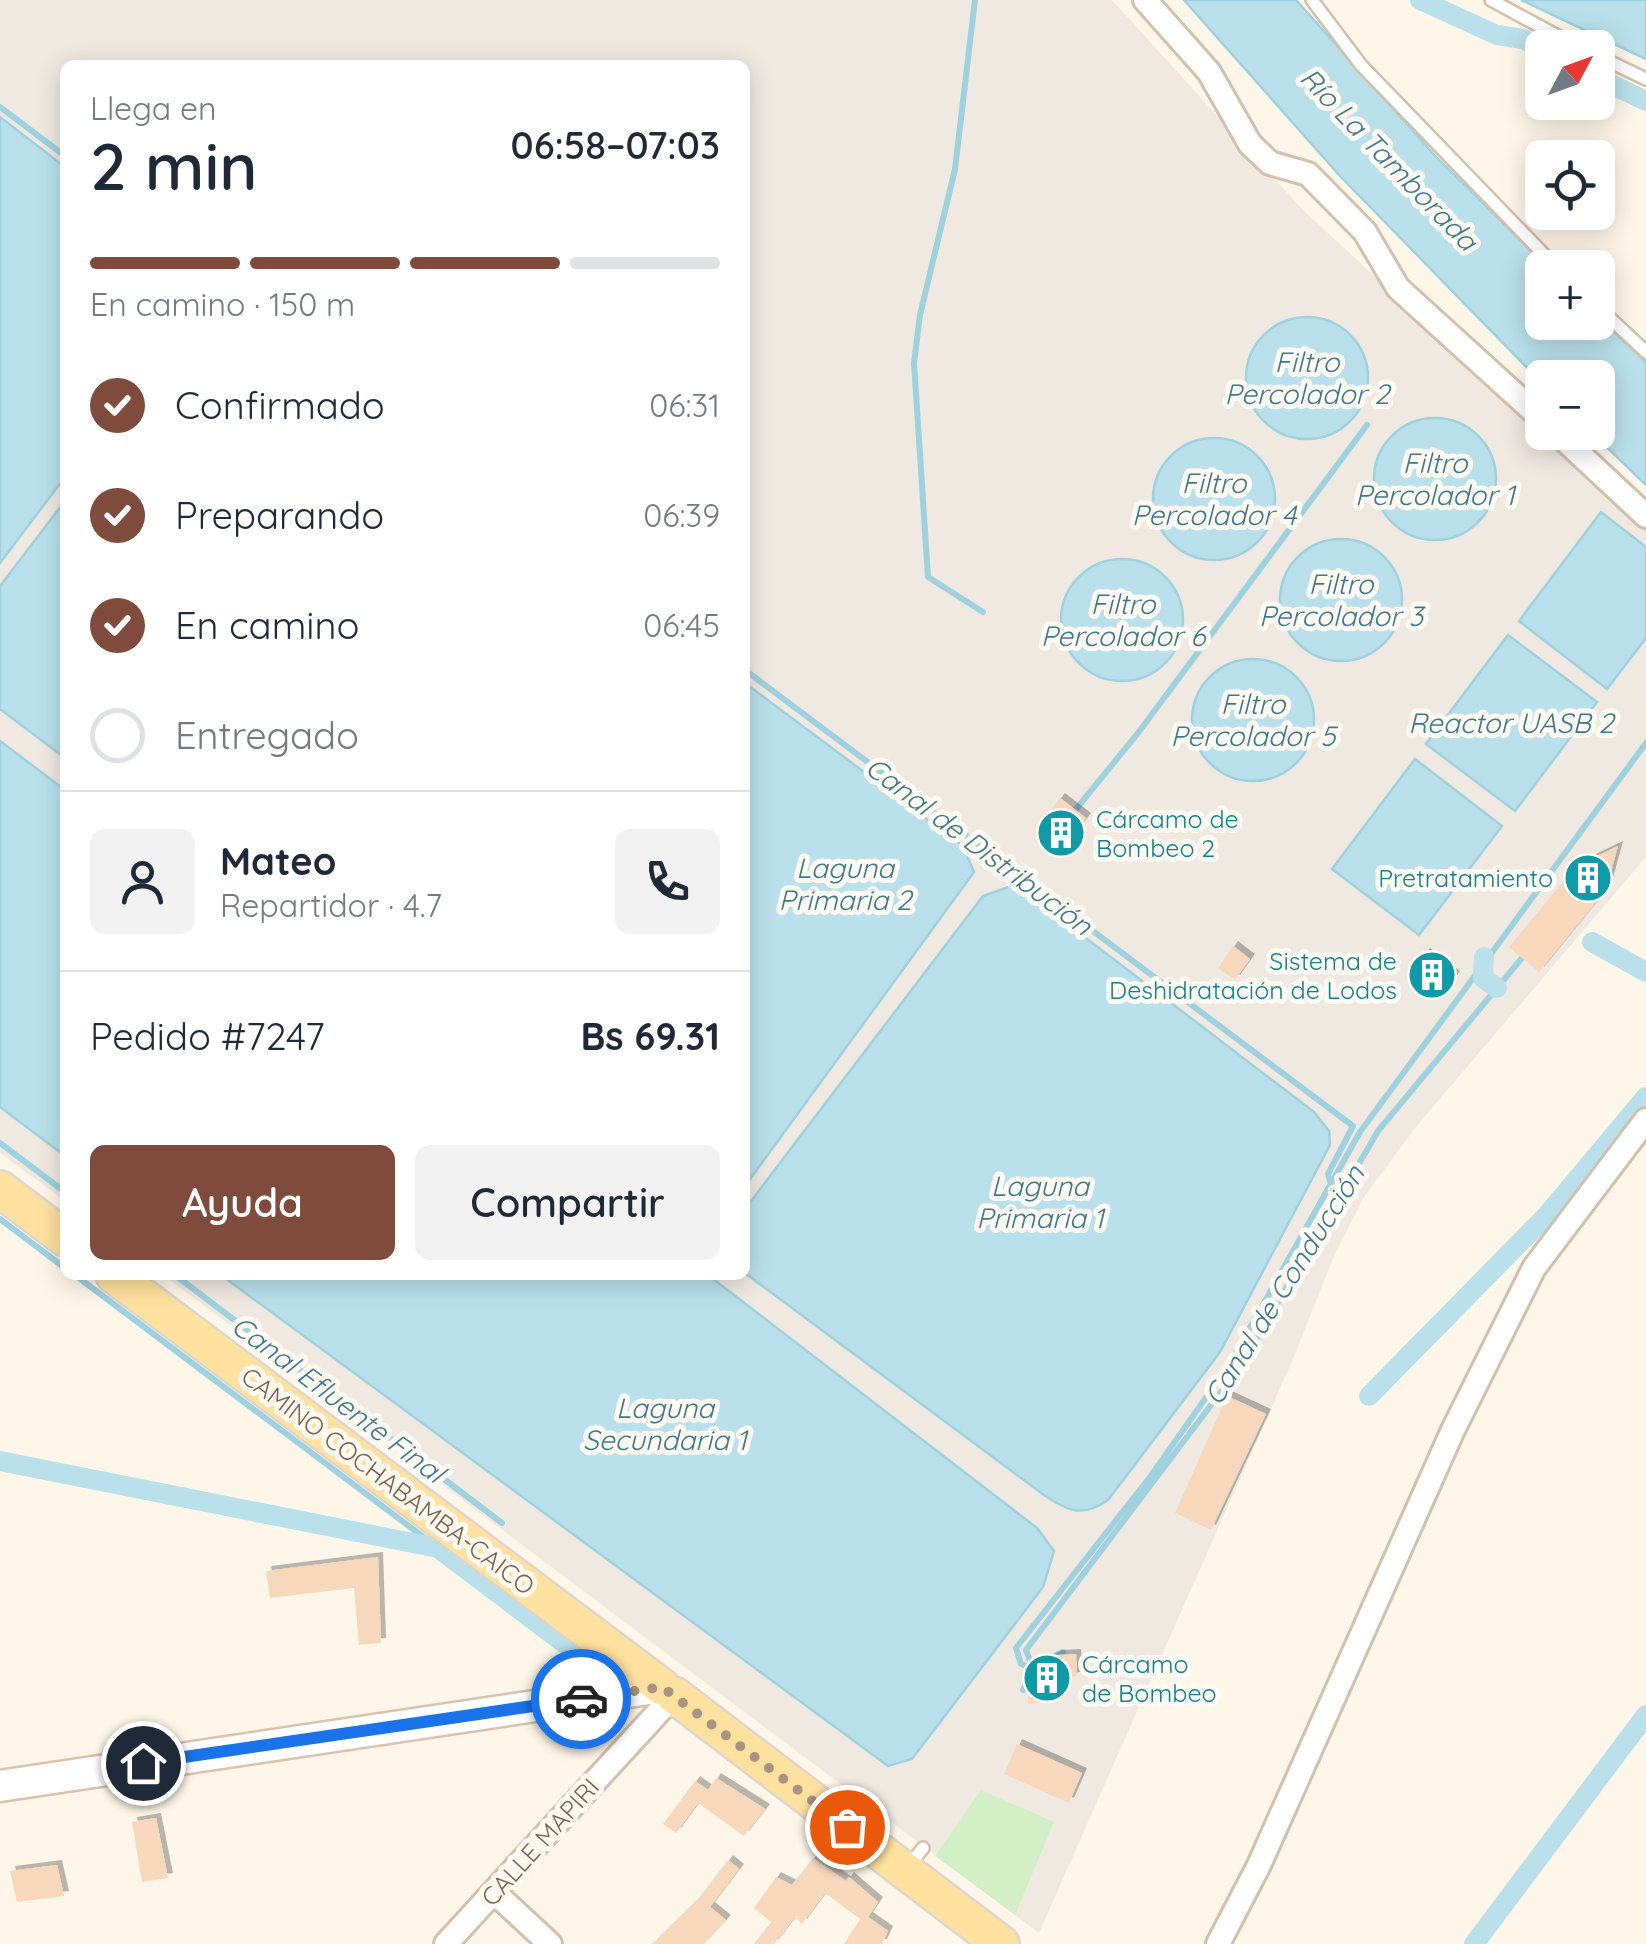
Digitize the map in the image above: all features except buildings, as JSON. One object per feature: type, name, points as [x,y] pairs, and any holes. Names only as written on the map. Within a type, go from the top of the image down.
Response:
[{"type":"main road","points":[[0,1189],[60,1234]]},
{"type":"main road","name":"CAMINO COCHABAMBA-CAICO","points":[[121,1280],[668,1691],[914,1859],[1001,1944]]},
{"type":"main road","points":[[0,1786],[668,1691]]},
{"type":"street","points":[[1145,0],[1209,72],[1250,144],[1270,163],[1308,174],[1365,232],[1398,288],[1525,404]]},
{"type":"street","points":[[1575,450],[1646,516]]},
{"type":"street","points":[[1218,1944],[1267,1847],[1453,1430],[1534,1268],[1646,1120]]},
{"type":"street","name":"CALLE MAPIRI","points":[[446,1944],[495,1893],[668,1691]]},
{"type":"street","points":[[495,1893],[550,1944]]},
{"type":"lane","points":[[1312,0],[1361,65],[1540,250]]},
{"type":"lane","points":[[1491,0],[1547,30]]},
{"type":"lane","points":[[1615,64],[1646,78]]},
{"type":"lane","points":[[1615,323],[1646,352]]},
{"type":"shaded area","points":[[0,0],[1112,0],[1304,211],[1525,415],[1525,450],[1563,450],[1646,526],[1646,857],[1415,1128],[1364,1197],[1334,1256],[1293,1359],[1039,1933],[170,1280],[750,1280],[750,60],[60,60],[60,1197],[0,1153]]},
{"type":"green space","points":[[981,1790],[1054,1822],[1015,1915],[935,1856]]},
{"type":"water","name":"Río La Tamborada","points":[[1184,0],[1296,0],[1437,158],[1531,250],[1525,250],[1525,340],[1615,340],[1615,333],[1646,362],[1646,485],[1610,450],[1615,450],[1615,360],[1525,360],[1525,366],[1339,175]]},
{"type":"water","points":[[1521,0],[1646,0],[1646,59],[1615,44],[1615,30],[1585,30]]},
{"type":"water","points":[[0,117],[60,163],[60,484],[0,563]]},
{"type":"water","name":"Filtro Percolador 2","points":[[1307,317],[1330,322],[1350,335],[1363,355],[1368,378],[1363,401],[1350,421],[1330,434],[1307,439],[1284,434],[1264,421],[1251,401],[1246,378],[1251,355],[1264,335],[1284,322]]},
{"type":"water","name":"Filtro Percolador 1","points":[[1435,418],[1458,423],[1478,436],[1491,456],[1496,479],[1491,502],[1478,522],[1458,535],[1435,540],[1412,535],[1392,522],[1379,502],[1374,479],[1379,456],[1392,436],[1412,423]]},
{"type":"water","name":"Filtro Percolador 4","points":[[1214,438],[1237,443],[1257,456],[1270,476],[1275,499],[1270,522],[1257,542],[1237,555],[1214,560],[1191,555],[1171,542],[1158,522],[1153,499],[1158,476],[1171,456],[1191,443]]},
{"type":"water","points":[[60,508],[60,754],[0,709],[0,586]]},
{"type":"water","points":[[1601,512],[1646,547],[1646,638],[1607,689],[1519,621]]},
{"type":"water","name":"Filtro Percolador 3","points":[[1341,539],[1364,544],[1384,557],[1397,577],[1402,600],[1397,623],[1384,643],[1364,656],[1341,661],[1318,656],[1298,643],[1285,623],[1280,600],[1285,577],[1298,557],[1318,544]]},
{"type":"water","name":"Filtro Percolador 6","points":[[1122,559],[1145,564],[1165,577],[1178,597],[1183,620],[1178,643],[1165,663],[1145,676],[1122,681],[1099,676],[1079,663],[1066,643],[1061,620],[1066,597],[1079,577],[1099,564]]},
{"type":"water","name":"Reactor UASB 2","points":[[1508,635],[1597,702],[1515,811],[1426,744]]},
{"type":"water","name":"Filtro Percolador 5","points":[[1253,659],[1276,664],[1296,677],[1309,697],[1314,720],[1309,743],[1296,763],[1276,776],[1253,781],[1230,776],[1210,763],[1197,743],[1192,720],[1197,697],[1210,677],[1230,664]]},
{"type":"water","name":"Laguna Primaria 2","points":[[750,687],[963,846],[974,872],[750,1179]]},
{"type":"water","points":[[0,741],[60,786],[60,1152],[0,1107]]},
{"type":"water","points":[[1415,759],[1502,826],[1419,935],[1332,869]]},
{"type":"water","name":"Laguna Primaria 1","points":[[1011,886],[1023,890],[1314,1112],[1329,1131],[1330,1145],[1220,1352],[1108,1500],[1083,1511],[1060,1505],[1044,1495],[750,1277],[750,1202],[983,896]]},
{"type":"water","name":"Laguna Secundaria 1","points":[[228,1280],[715,1280],[1037,1528],[1054,1551],[1043,1587],[912,1759],[888,1766]]},
{"type":"waterway","points":[[975,0],[955,169],[920,315],[914,363],[928,577],[983,612]]},
{"type":"waterway","points":[[1420,0],[1497,35],[1525,40]]},
{"type":"waterway","points":[[1615,86],[1646,101]]},
{"type":"waterway","name":"Canal de Distribución","points":[[0,107],[60,152]]},
{"type":"waterway","points":[[1072,814],[1138,733],[1367,425]]},
{"type":"waterway","name":"Canal de Distribución","points":[[750,674],[1353,1126],[1328,1174],[1331,1184]]},
{"type":"waterway","points":[[1030,1667],[1021,1664],[1016,1648],[1150,1477],[1229,1365],[1360,1132],[1646,743]]},
{"type":"waterway","points":[[1592,942],[1646,972]]},
{"type":"waterway","points":[[1484,957],[1483,978],[1497,988]]},
{"type":"waterway","name":"Canal de Conducción","points":[[1032,1666],[1026,1650],[1242,1364],[1378,1131],[1522,958]]},
{"type":"waterway","points":[[1369,1396],[1547,1215],[1646,1097]]},
{"type":"waterway","name":"Canal Efluente Final","points":[[0,1143],[60,1188]]},
{"type":"waterway","points":[[0,1219],[60,1264]]},
{"type":"waterway","points":[[82,1280],[438,1548]]},
{"type":"waterway","name":"Canal Efluente Final","points":[[182,1280],[502,1523]]},
{"type":"waterway","points":[[0,1461],[438,1548],[610,1678]]},
{"type":"waterway","name":"Canal de Conducción","points":[[1023,1690],[1037,1663],[1063,1652]]},
{"type":"waterway","points":[[1474,1944],[1646,1715]]},
{"type":"way so far","points":[[581,1699],[662,1687],[847,1827]]},
{"type":"place","name":"Cárcamo de Bombeo 2","points":[[1061,833]]},
{"type":"place","name":"Pretratamiento","points":[[1588,878]]},
{"type":"place","name":"Sistema de Deshidratación de Lodos","points":[[1432,975]]},
{"type":"place","name":"Cárcamo de Bombeo","points":[[1047,1678]]},
{"type":"route","points":[[143,1763],[581,1699]]}]
